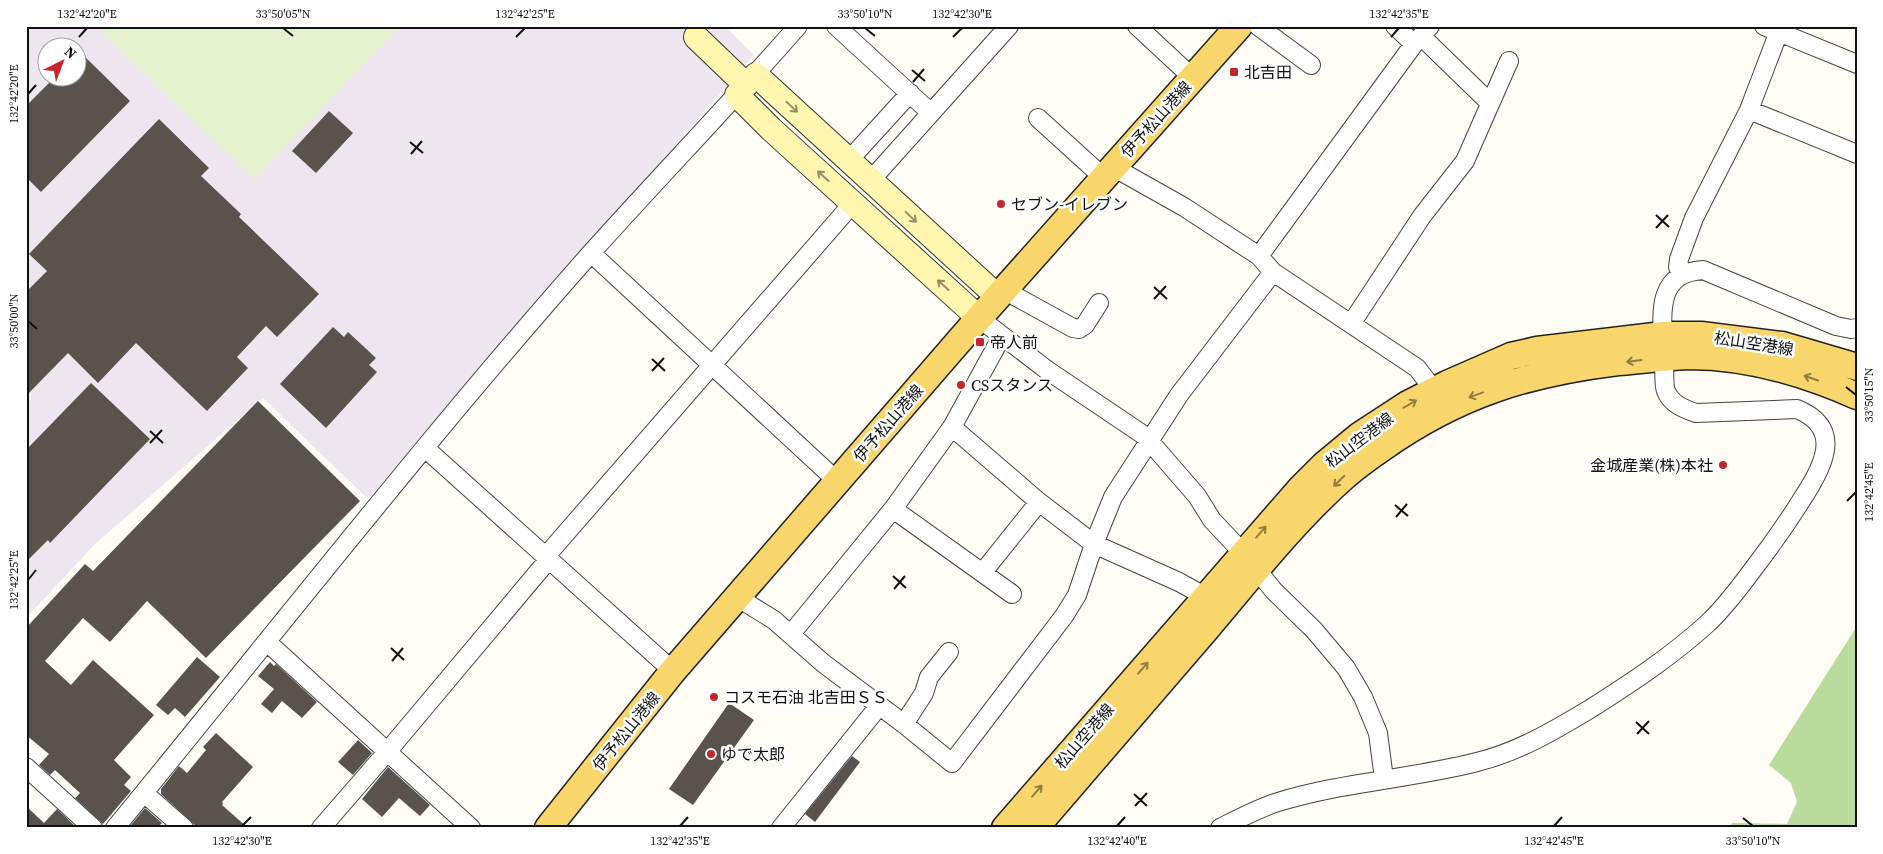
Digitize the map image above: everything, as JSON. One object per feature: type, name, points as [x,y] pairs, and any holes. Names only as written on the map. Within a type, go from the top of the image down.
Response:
[{"type":"main road","name":"伊予松山港線","points":[[548,828],[673,671],[979,318],[1239,26]]},
{"type":"main road","name":"松山空港線","points":[[1005,828],[1206,596],[1291,530],[1346,474],[1402,434],[1432,416],[1470,397],[1526,378],[1589,366],[1701,335],[1782,345],[1857,367]]},
{"type":"main road","name":"松山空港線","points":[[1035,828],[1250,561],[1293,496],[1324,465],[1359,436],[1408,404],[1434,390],[1511,356],[1537,350],[1664,346],[1692,356],[1718,358],[1770,367],[1807,376],[1857,396]]},
{"type":"street","points":[[115,828],[426,448],[591,253],[798,26]]},
{"type":"street","points":[[836,26],[932,113]]},
{"type":"street","points":[[871,180],[1009,26]]},
{"type":"street","points":[[1137,26],[1193,78]]},
{"type":"street","points":[[1258,26],[1312,64]]},
{"type":"street","points":[[1399,28],[1422,35],[1490,103]]},
{"type":"street","points":[[1682,275],[1678,267],[1678,258],[1694,218],[1749,110],[1775,29],[1857,64]]},
{"type":"street","points":[[1259,256],[1422,35]]},
{"type":"street","points":[[696,37],[746,85],[853,203],[979,318],[1047,370],[1124,420],[1145,436],[1197,496],[1212,520],[1250,561],[1274,591],[1314,630],[1346,668],[1363,697],[1378,733],[1384,780]]},
{"type":"street","points":[[1351,324],[1422,216],[1465,161],[1509,61]]},
{"type":"street","points":[[746,85],[849,160],[1001,294],[1073,328],[1079,329],[1085,325],[1099,303]]},
{"type":"street","points":[[849,160],[910,93]]},
{"type":"street","points":[[1749,110],[1857,154]]},
{"type":"street","points":[[1038,118],[1108,172],[1184,207],[1259,256],[1273,272],[1416,368],[1434,390]]},
{"type":"street","points":[[321,828],[387,752],[547,558],[711,364],[853,203]]},
{"type":"street","points":[[591,253],[837,481]]},
{"type":"street","points":[[1220,828],[1274,803],[1321,791],[1440,771],[1480,762],[1554,731],[1625,687],[1667,658],[1708,623],[1731,598],[1787,525],[1823,464],[1826,445],[1824,431],[1817,420],[1797,409],[1696,413],[1682,409],[1666,391],[1661,318],[1664,296],[1677,278],[1690,270],[1703,270],[1836,326],[1851,329],[1857,328]]},
{"type":"street","points":[[737,597],[774,620],[823,663],[952,763],[1064,616],[1077,595],[1094,544],[1113,497],[1179,395],[1273,272]]},
{"type":"street","points":[[791,634],[893,509],[952,427],[1002,336]]},
{"type":"street","points":[[952,427],[1039,502],[1094,544],[1206,596]]},
{"type":"street","points":[[426,448],[673,671]]},
{"type":"street","points":[[983,572],[1039,502]]},
{"type":"street","points":[[893,509],[1012,594]]},
{"type":"street","points":[[267,642],[471,828]]},
{"type":"street","points":[[904,724],[924,693],[930,677],[949,652]]},
{"type":"street","points":[[781,828],[879,706]]},
{"type":"street","points":[[26,767],[93,828]]},
{"type":"street","points":[[144,792],[184,828]]},
{"type":"shaded area","points":[[26,26],[725,26],[754,55],[368,499],[263,398],[95,544],[26,618]]},
{"type":"green space","points":[[102,26],[400,26],[254,179],[99,30]]},
{"type":"green space","points":[[1857,626],[1857,828],[1729,828],[1732,823],[1787,824],[1797,802],[1791,783],[1769,765]]},
{"type":"building","points":[[88,60],[130,101],[41,192],[26,177],[26,106],[44,88],[88,88]]},
{"type":"building","points":[[329,111],[353,133],[316,173],[292,151]]},
{"type":"building","points":[[159,119],[209,168],[201,176],[241,214],[239,217],[319,294],[277,337],[266,326],[237,357],[248,368],[207,411],[136,343],[98,383],[68,353],[26,396],[26,292],[47,271],[29,254]]},
{"type":"building","points":[[333,327],[344,337],[348,332],[376,358],[369,365],[377,372],[326,428],[280,384]]},
{"type":"building","points":[[91,383],[150,439],[50,543],[48,540],[26,562],[26,450]]},
{"type":"building","points":[[258,401],[360,501],[206,658],[147,601],[110,642],[83,618],[45,661],[71,685],[93,660],[154,715],[114,760],[131,777],[124,785],[131,791],[103,824],[75,798],[80,793],[55,770],[50,775],[39,765],[49,754],[26,735],[26,628],[85,564],[93,571]]},
{"type":"building","points":[[197,657],[220,677],[185,717],[175,708],[168,715],[156,705]]},
{"type":"building","points":[[270,662],[274,666],[276,664],[317,702],[302,718],[282,701],[272,713],[261,704],[274,689],[258,676]]},
{"type":"building","name":"ゆで太郎","points":[[729,703],[754,720],[693,805],[669,789]]},
{"type":"building","points":[[216,733],[253,767],[222,802],[222,805],[248,828],[198,828],[161,794],[161,789],[179,766],[187,773],[206,750],[203,747]]},
{"type":"building","points":[[358,740],[372,753],[353,775],[338,762]]},
{"type":"building","points":[[852,756],[860,762],[815,822],[805,814]]},
{"type":"building","points":[[388,767],[430,805],[420,816],[399,798],[382,817],[362,799]]},
{"type":"building","points":[[26,806],[44,823],[57,809],[77,828],[26,828]]},
{"type":"building","points":[[145,808],[162,823],[157,828],[135,828],[131,825]]},
{"type":"place","name":"北吉田","points":[[1234,72]]},
{"type":"place","name":"セブン-イレブン","points":[[1001,204]]},
{"type":"place","name":"帝人前","points":[[980,342]]},
{"type":"place","name":"CSスタンス","points":[[961,385]]},
{"type":"place","name":"金城産業(株)本社","points":[[1723,465]]},
{"type":"place","name":"コスモ石油 北吉田ＳＳ","points":[[714,697]]},
{"type":"place","name":"ゆで太郎","points":[[711,754]]}]
